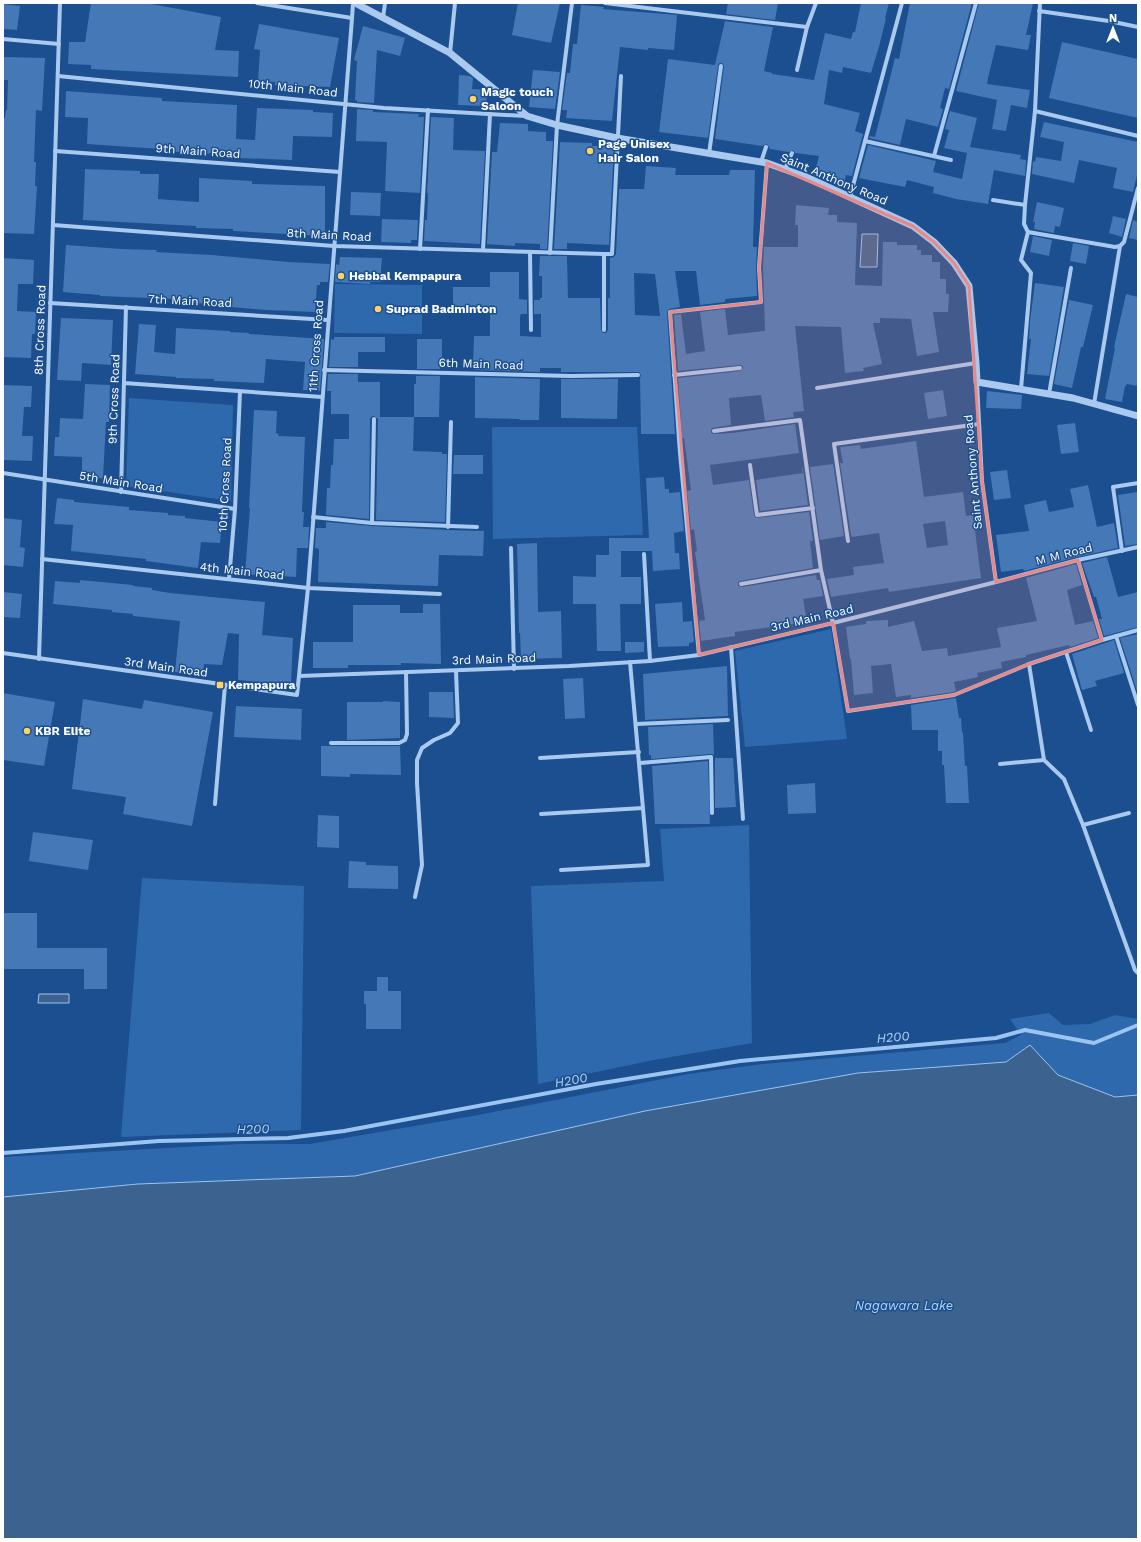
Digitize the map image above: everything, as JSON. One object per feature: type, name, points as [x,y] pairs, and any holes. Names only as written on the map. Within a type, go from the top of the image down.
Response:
[{"type":"street","name":"8th Cross Road","points":[[39,659],[60,3]]},
{"type":"street","points":[[257,3],[352,18]]},
{"type":"street","name":"11th Cross Road","points":[[299,676],[308,588],[354,3]]},
{"type":"street","name":"Saint Anthony Road","points":[[354,3],[450,53],[527,116],[557,125],[617,138],[764,163],[785,169],[913,226],[934,242],[954,263],[969,286],[976,363],[982,480],[996,582]]},
{"type":"street","points":[[383,18],[385,3]]},
{"type":"street","points":[[450,53],[455,3]]},
{"type":"street","points":[[550,253],[557,125],[572,3]]},
{"type":"street","points":[[605,3],[806,27]]},
{"type":"street","points":[[797,70],[806,27],[816,3]]},
{"type":"street","points":[[850,197],[902,3]]},
{"type":"street","points":[[934,156],[976,3]]},
{"type":"street","points":[[1021,389],[1031,273],[1020,260],[1028,232],[1024,224],[1035,110],[1040,3]]},
{"type":"street","points":[[1039,11],[1109,21],[1138,27]]},
{"type":"street","points":[[3,39],[59,44]]},
{"type":"street","points":[[709,154],[721,66]]},
{"type":"street","name":"10th Main Road","points":[[58,76],[384,108],[527,116]]},
{"type":"street","points":[[604,330],[604,254],[612,254],[621,76]]},
{"type":"street","points":[[420,249],[428,110]]},
{"type":"street","points":[[1035,110],[1138,136]]},
{"type":"street","points":[[483,250],[490,114]]},
{"type":"street","points":[[865,141],[951,160]]},
{"type":"street","points":[[699,655],[680,453],[670,312],[761,302],[759,267],[766,147]]},
{"type":"street","name":"9th Main Road","points":[[55,150],[340,172]]},
{"type":"street","points":[[785,169],[792,153]]},
{"type":"street","points":[[1094,404],[1120,246],[1124,242],[1138,188]]},
{"type":"street","points":[[993,200],[1025,205]]},
{"type":"street","name":"8th Main Road","points":[[53,225],[334,246],[604,254]]},
{"type":"street","points":[[1028,232],[1115,247],[1120,246]]},
{"type":"street","points":[[530,252],[531,330]]},
{"type":"street","points":[[1049,394],[1071,268]]},
{"type":"street","name":"7th Main Road","points":[[50,303],[328,320]]},
{"type":"street","name":"9th Cross Road","points":[[121,492],[126,307]]},
{"type":"street","points":[[817,388],[976,363]]},
{"type":"street","points":[[674,376],[740,368]]},
{"type":"street","name":"6th Main Road","points":[[324,370],[571,376],[638,375]]},
{"type":"street","points":[[977,382],[1073,398],[1138,416]]},
{"type":"street","points":[[124,383],[322,397]]},
{"type":"street","name":"10th Cross Road","points":[[230,579],[235,509],[240,392]]},
{"type":"street","points":[[372,523],[374,419]]},
{"type":"street","points":[[714,431],[800,420],[821,570],[833,623],[848,711],[954,695],[1029,664],[1138,630]]},
{"type":"street","points":[[448,527],[451,422]]},
{"type":"street","points":[[848,542],[834,444],[979,424]]},
{"type":"street","points":[[750,465],[757,515],[813,508]]},
{"type":"street","name":"5th Main Road","points":[[3,473],[235,509]]},
{"type":"street","points":[[1122,551],[1113,487],[1138,483]]},
{"type":"street","points":[[313,517],[372,523],[477,527]]},
{"type":"street","name":"M M Road","points":[[996,582],[1078,560],[1138,547]]},
{"type":"street","points":[[511,548],[514,669]]},
{"type":"street","points":[[644,554],[650,661]]},
{"type":"street","name":"4th Main Road","points":[[42,559],[308,588],[440,594]]},
{"type":"street","points":[[1078,560],[1102,640]]},
{"type":"street","points":[[740,584],[821,570]]},
{"type":"street","name":"3rd Main Road","points":[[3,653],[297,695],[299,676],[514,669],[650,661],[699,655],[996,582]]},
{"type":"street","points":[[1116,636],[1138,705]]},
{"type":"street","points":[[731,647],[743,819]]},
{"type":"street","points":[[1066,652],[1091,730]]},
{"type":"street","points":[[562,870],[648,865],[630,662]]},
{"type":"street","points":[[1029,664],[1044,760],[1064,779],[1083,825],[1136,972]]},
{"type":"street","points":[[414,897],[422,865],[417,760],[422,748],[434,740],[450,733],[458,723],[456,671]]},
{"type":"street","points":[[331,743],[399,743],[405,740],[407,734],[406,672]]},
{"type":"street","points":[[215,804],[225,685]]},
{"type":"street","points":[[636,724],[728,720]]},
{"type":"street","points":[[540,758],[639,752]]},
{"type":"street","points":[[640,763],[711,757],[712,813]]},
{"type":"street","points":[[1000,764],[1044,760]]},
{"type":"street","points":[[540,814],[643,808]]},
{"type":"street","points":[[1083,825],[1129,813]]},
{"type":"highlighted area","points":[[767,163],[913,226],[934,242],[954,263],[969,286],[982,481],[996,582],[1078,560],[1102,640],[1029,664],[954,695],[848,711],[833,623],[699,655],[670,312],[761,302],[759,267]]},
{"type":"shaded area","name":"Suprad Badminton","points":[[335,284],[422,285],[422,334],[334,333]]},
{"type":"shaded area","points":[[129,398],[233,405],[231,501],[126,486]]},
{"type":"shaded area","points":[[492,427],[637,427],[643,535],[493,539]]},
{"type":"shaded area","points":[[831,629],[847,739],[745,747],[735,651]]},
{"type":"shaded area","points":[[749,825],[752,1043],[654,1060],[538,1084],[531,886],[664,881],[660,829]]},
{"type":"shaded area","points":[[142,878],[304,886],[301,1130],[121,1137]]},
{"type":"shaded area","points":[[1049,1013],[1063,1025],[1090,1024],[1115,1015],[1138,1019],[1138,1095],[1115,1097],[1058,1075],[1030,1045],[1006,1062],[858,1073],[645,1111],[355,1176],[138,1184],[3,1197],[3,1146],[4,1157],[239,1144],[310,1144],[478,1115],[688,1074],[763,1064],[1005,1043],[1021,1035],[1010,1019]]},
{"type":"water","points":[[862,234],[878,234],[877,267],[860,267]]},
{"type":"water","points":[[39,994],[69,994],[69,1003],[38,1003]]},
{"type":"water","name":"Nagawara Lake","points":[[1030,1045],[1058,1075],[1115,1097],[1138,1095],[1138,1539],[3,1539],[3,1197],[138,1184],[355,1176],[645,1111],[858,1073],[1006,1062]]},
{"type":"building","points":[[91,3],[146,3],[221,17],[215,50],[239,51],[238,77],[91,69],[91,65],[68,64],[69,42],[85,42]]},
{"type":"building","points":[[518,3],[560,3],[551,43],[512,35]]},
{"type":"building","points":[[728,3],[778,3],[775,20],[726,14]]},
{"type":"building","points":[[861,3],[889,3],[880,43],[871,73],[843,67],[842,73],[829,70],[824,104],[860,113],[855,131],[863,134],[852,176],[846,175],[844,184],[814,175],[819,156],[795,153],[793,150],[789,152],[770,149],[767,144],[762,146],[715,139],[724,66],[722,63],[719,63],[718,66],[708,138],[659,132],[668,59],[715,65],[725,21],[773,27],[764,71],[772,74],[814,80],[825,33],[851,39],[853,32],[855,32]]},
{"type":"building","points":[[910,3],[972,3],[949,89],[945,88],[940,108],[943,109],[938,127],[906,119],[900,145],[869,138],[870,136],[875,137],[895,58],[899,59]]},
{"type":"building","points":[[979,3],[1033,3],[1026,35],[1031,35],[1028,50],[996,45],[988,78],[987,84],[1030,90],[1027,108],[1011,105],[1006,131],[992,129],[997,100],[956,91]]},
{"type":"building","points":[[3,4],[20,6],[17,30],[3,29]]},
{"type":"building","points":[[581,5],[604,7],[603,9],[677,15],[674,50],[648,48],[648,50],[620,47],[612,121],[566,118],[567,110],[562,110],[567,73],[570,73],[573,44],[577,44]]},
{"type":"building","points":[[259,24],[339,38],[330,87],[275,85],[275,82],[258,81],[260,50],[254,49]]},
{"type":"building","points":[[363,26],[405,38],[400,56],[377,50],[374,103],[357,102],[357,100],[355,100],[357,61],[354,60]]},
{"type":"building","points":[[1062,42],[1138,59],[1138,118],[1049,98]]},
{"type":"building","points":[[3,57],[45,58],[42,111],[36,110],[34,162],[36,162],[35,186],[37,186],[34,234],[3,233],[3,118],[5,118],[7,110],[8,80],[3,80]]},
{"type":"building","points":[[533,70],[560,72],[555,109],[529,107]]},
{"type":"building","points":[[459,75],[470,76],[473,78],[472,89],[487,90],[486,106],[458,105]]},
{"type":"building","points":[[66,91],[162,98],[162,101],[237,105],[236,139],[255,140],[257,108],[313,110],[313,112],[333,113],[332,137],[293,136],[292,160],[238,158],[238,155],[160,151],[160,149],[87,144],[88,118],[65,117]]},
{"type":"building","points":[[357,109],[373,110],[373,112],[419,114],[418,117],[424,117],[420,193],[385,191],[387,142],[356,141]]},
{"type":"building","points":[[950,111],[977,118],[970,147],[1021,155],[1020,159],[1026,160],[1025,176],[994,170],[988,204],[956,199],[933,193],[934,187],[907,180],[905,187],[859,178],[868,145],[936,161],[933,172],[962,179],[967,153],[944,148],[949,130],[945,129]]},
{"type":"building","points":[[431,117],[454,118],[453,150],[485,151],[480,244],[424,241],[425,220],[427,220]]},
{"type":"building","points":[[1044,122],[1138,142],[1138,171],[1133,192],[1113,188],[1117,168],[1079,160],[1074,183],[1032,174],[1033,161],[1035,162],[1036,157],[1061,161],[1064,142],[1040,137]]},
{"type":"building","points":[[500,123],[528,124],[528,131],[546,132],[546,141],[553,141],[547,249],[540,249],[540,244],[515,243],[515,246],[487,244],[492,152],[497,152]]},
{"type":"building","points":[[560,142],[592,143],[592,146],[614,146],[609,245],[567,243],[567,249],[554,249]]},
{"type":"building","points":[[646,166],[676,168],[675,175],[729,175],[730,170],[755,170],[753,247],[757,247],[757,296],[725,299],[725,302],[700,305],[696,271],[675,271],[680,307],[669,309],[667,312],[675,434],[641,434],[641,375],[639,372],[561,372],[561,368],[540,368],[540,372],[475,370],[475,367],[473,367],[474,336],[490,336],[490,310],[453,310],[453,287],[490,287],[490,272],[519,272],[519,299],[527,300],[527,314],[521,314],[520,316],[520,336],[541,337],[541,314],[534,314],[534,300],[540,300],[540,298],[542,298],[542,276],[539,276],[540,256],[567,256],[568,298],[600,298],[601,330],[603,333],[606,333],[608,330],[608,298],[610,298],[610,258],[614,257],[616,254],[619,189],[644,189]],"holes":[[[634,273],[655,274],[660,316],[635,315]]]},
{"type":"building","points":[[85,169],[140,171],[140,174],[159,174],[158,199],[170,200],[199,202],[199,178],[252,181],[252,184],[325,186],[325,236],[233,231],[233,229],[196,228],[196,226],[83,220]]},
{"type":"building","points":[[351,192],[381,193],[380,216],[350,215]]},
{"type":"building","points":[[1037,202],[1064,208],[1060,227],[1055,226],[1054,233],[1034,229],[1035,222],[1033,222]]},
{"type":"building","points":[[796,205],[829,208],[828,215],[837,215],[837,222],[857,223],[855,285],[882,286],[883,242],[897,242],[897,245],[917,245],[917,250],[921,250],[921,255],[932,255],[932,262],[940,262],[940,279],[946,279],[946,294],[949,294],[948,312],[933,312],[939,352],[917,356],[911,319],[880,318],[880,323],[873,323],[882,364],[863,368],[864,371],[845,373],[841,327],[795,326],[804,411],[793,412],[794,417],[765,421],[761,395],[729,398],[731,425],[712,428],[711,433],[732,433],[795,424],[799,453],[710,465],[713,485],[749,480],[754,515],[756,518],[809,512],[813,541],[810,541],[813,568],[740,581],[738,582],[738,586],[742,587],[816,575],[817,580],[820,580],[823,596],[803,599],[807,622],[735,632],[735,636],[701,641],[699,621],[705,620],[695,552],[697,551],[694,529],[691,530],[687,491],[691,490],[684,438],[682,438],[678,378],[740,371],[743,366],[740,365],[678,371],[674,315],[681,314],[686,354],[705,351],[700,312],[725,309],[728,335],[765,331],[763,267],[764,247],[798,247],[798,225],[795,225]]},
{"type":"building","points":[[1113,216],[1126,219],[1122,237],[1109,233]]},
{"type":"building","points":[[382,219],[418,220],[417,240],[411,240],[411,243],[381,242]]},
{"type":"building","points":[[1133,220],[1138,222],[1138,240],[1129,238]]},
{"type":"building","points":[[1033,236],[1052,240],[1049,256],[1030,252]]},
{"type":"building","points":[[1073,243],[1089,246],[1086,264],[1070,261]]},
{"type":"building","points":[[66,245],[157,250],[156,252],[330,264],[328,282],[320,282],[320,285],[317,285],[315,312],[266,310],[231,307],[231,305],[175,302],[175,299],[100,296],[63,292]]},
{"type":"building","points":[[340,257],[382,258],[380,282],[370,282],[370,284],[335,282],[336,264],[339,265]]},
{"type":"building","points":[[3,258],[34,260],[33,284],[18,284],[17,311],[36,312],[35,334],[32,334],[31,358],[3,357]]},
{"type":"building","points":[[1035,283],[1064,287],[1049,376],[1027,374],[1031,339],[1029,339],[1030,321]]},
{"type":"building","points":[[1126,294],[1138,297],[1138,386],[1127,384],[1125,386],[1122,402],[1105,399],[1114,347]]},
{"type":"building","points":[[1069,300],[1093,305],[1083,347],[1081,347],[1072,388],[1054,384]]},
{"type":"building","points":[[61,318],[113,320],[111,365],[82,363],[81,381],[57,380]]},
{"type":"building","points":[[139,324],[156,325],[154,352],[175,354],[176,328],[324,339],[320,391],[303,390],[305,362],[266,359],[264,383],[214,381],[214,379],[176,378],[135,374]]},
{"type":"building","points":[[334,337],[385,337],[385,352],[358,352],[358,367],[329,367],[331,339],[334,340]]},
{"type":"building","points":[[417,339],[442,339],[442,366],[440,366],[440,369],[417,369]]},
{"type":"building","points":[[328,374],[358,374],[358,382],[380,382],[380,417],[414,417],[413,451],[442,452],[442,454],[447,454],[445,522],[376,520],[378,419],[374,416],[370,419],[369,519],[326,515],[327,488],[330,488],[334,439],[349,439],[349,414],[331,414],[331,391],[327,391]]},
{"type":"building","points":[[416,376],[440,376],[439,417],[414,417],[414,384],[416,384]]},
{"type":"building","points":[[475,377],[540,379],[539,420],[475,418]]},
{"type":"building","points":[[561,379],[618,379],[617,419],[561,418]]},
{"type":"building","points":[[85,384],[110,385],[109,422],[106,422],[103,478],[82,478],[82,457],[54,456],[55,437],[59,437],[60,418],[83,419]]},
{"type":"building","points":[[3,385],[32,386],[31,407],[24,407],[22,436],[33,436],[32,461],[3,460]]},
{"type":"building","points":[[943,390],[947,416],[928,419],[924,393]]},
{"type":"building","points":[[987,391],[1022,395],[1021,409],[986,408]]},
{"type":"building","points":[[254,410],[277,411],[276,433],[279,434],[278,436],[305,437],[302,512],[304,512],[303,527],[309,527],[308,548],[297,548],[296,577],[245,574],[250,508]]},
{"type":"building","points":[[1075,423],[1079,452],[1061,454],[1057,425]]},
{"type":"building","points":[[916,441],[924,497],[963,492],[966,516],[973,515],[981,578],[889,592],[888,588],[831,597],[827,579],[854,575],[853,567],[884,563],[879,533],[852,537],[851,535],[840,463],[843,463],[840,447],[860,445],[861,449]],"holes":[[[945,521],[948,545],[927,548],[923,524]]]},
{"type":"building","points":[[454,455],[483,455],[483,474],[453,474]]},
{"type":"building","points":[[833,464],[844,536],[820,540],[810,467]]},
{"type":"building","points":[[803,468],[808,505],[760,511],[756,480],[803,473]]},
{"type":"building","points":[[1007,470],[1011,498],[994,500],[990,472]]},
{"type":"building","points":[[664,477],[665,489],[669,489],[669,493],[680,492],[684,531],[674,533],[675,553],[679,553],[680,569],[653,571],[652,551],[621,551],[621,577],[641,577],[641,604],[620,604],[621,651],[597,651],[596,604],[573,604],[573,576],[596,577],[596,555],[609,555],[609,538],[649,538],[646,478]]},
{"type":"building","points":[[1088,485],[1097,527],[1114,523],[1118,548],[1024,571],[1023,569],[1001,572],[996,535],[1029,531],[1024,505],[1046,500],[1049,512],[1074,507],[1070,489]]},
{"type":"building","points":[[1137,492],[1138,544],[1125,546],[1118,495]]},
{"type":"building","points":[[57,498],[74,500],[74,502],[129,507],[129,510],[168,513],[168,515],[185,516],[185,518],[222,522],[220,543],[201,542],[198,568],[146,561],[146,559],[71,551],[73,525],[54,524]]},
{"type":"building","points":[[3,518],[22,520],[20,547],[25,548],[23,567],[3,565]]},
{"type":"building","points":[[326,522],[372,526],[484,531],[483,556],[439,555],[438,586],[318,582],[319,549],[315,548],[316,528],[326,528]]},
{"type":"building","points":[[537,543],[538,612],[561,611],[562,658],[521,659],[517,544]]},
{"type":"building","points":[[1107,557],[1118,597],[1138,592],[1138,627],[1104,636],[1099,619],[1102,619],[1096,597],[1094,597],[1082,563]]},
{"type":"building","points":[[1076,564],[1082,585],[1067,590],[1075,625],[1093,621],[1098,638],[1070,647],[1069,645],[1026,655],[1026,657],[1001,662],[1002,668],[977,673],[978,677],[954,682],[956,691],[953,692],[911,698],[911,695],[896,697],[891,664],[871,666],[873,693],[854,695],[851,659],[846,627],[866,624],[866,621],[888,620],[888,627],[914,621],[922,651],[947,648],[948,656],[1001,647],[997,628],[1037,621],[1026,578]]},
{"type":"building","points":[[80,580],[133,585],[170,593],[265,602],[262,635],[293,638],[291,685],[238,680],[239,634],[228,633],[222,665],[204,664],[203,674],[175,672],[180,621],[133,616],[133,614],[112,612],[112,610],[53,604],[55,581],[80,583]]},
{"type":"building","points":[[3,592],[22,594],[20,618],[3,617]]},
{"type":"building","points":[[682,602],[683,622],[692,621],[694,642],[689,643],[689,646],[658,647],[655,604]]},
{"type":"building","points":[[423,604],[440,604],[441,664],[401,663],[401,665],[348,665],[348,668],[313,668],[313,642],[353,642],[353,605],[400,605],[400,613],[423,613]]},
{"type":"building","points":[[1138,634],[1138,691],[1137,691],[1120,638]]},
{"type":"building","points":[[1114,640],[1124,673],[1095,681],[1097,686],[1082,690],[1072,654]]},
{"type":"building","points":[[625,642],[644,642],[644,652],[625,653]]},
{"type":"building","points":[[727,666],[728,716],[645,720],[643,674]]},
{"type":"building","points":[[583,678],[585,718],[565,719],[563,679]]},
{"type":"building","points":[[429,692],[453,692],[454,718],[429,717]]},
{"type":"building","name":"KBR Elite","points":[[3,693],[55,702],[44,766],[3,760]]},
{"type":"building","points":[[956,698],[959,718],[961,718],[962,733],[963,732],[969,803],[946,803],[942,751],[938,751],[938,730],[912,730],[911,705]]},
{"type":"building","points":[[83,699],[142,709],[144,700],[213,712],[192,826],[123,814],[126,797],[72,789]]},
{"type":"building","points":[[347,702],[400,702],[400,738],[347,740]]},
{"type":"building","points":[[236,706],[302,709],[301,740],[234,737]]},
{"type":"building","points":[[713,724],[714,755],[651,759],[651,755],[649,755],[648,727]]},
{"type":"building","points":[[321,746],[400,746],[401,775],[350,774],[350,777],[321,776]]},
{"type":"building","points":[[715,758],[733,758],[736,807],[715,808]]},
{"type":"building","points":[[708,761],[710,824],[655,824],[652,766]]},
{"type":"building","points":[[815,783],[816,813],[788,814],[787,785]]},
{"type":"building","points":[[318,815],[339,816],[339,848],[317,847]]},
{"type":"building","points":[[33,832],[93,840],[88,870],[29,861]]},
{"type":"building","points":[[349,861],[366,862],[366,865],[398,866],[398,889],[348,888]]},
{"type":"building","points":[[3,913],[37,913],[37,948],[107,948],[107,989],[84,989],[84,969],[3,969]]},
{"type":"building","points":[[377,977],[388,977],[388,991],[401,991],[401,1029],[366,1029],[366,1004],[364,1004],[364,991],[377,991]]},
{"type":"waterway","name":"H200","points":[[3,1153],[159,1141],[288,1138],[344,1131],[596,1084],[740,1061],[996,1038],[1025,1030],[1094,1043],[1138,1025]]},
{"type":"place","name":"Magic touch Saloon","points":[[473,99]]},
{"type":"place","name":"Page Unisex Hair Salon","points":[[590,151]]},
{"type":"place","name":"Hebbal Kempapura","points":[[341,276]]},
{"type":"place","name":"Suprad Badminton","points":[[378,309]]},
{"type":"place","name":"Kempapura","points":[[220,685]]},
{"type":"place","name":"KBR Elite","points":[[27,731]]}]
